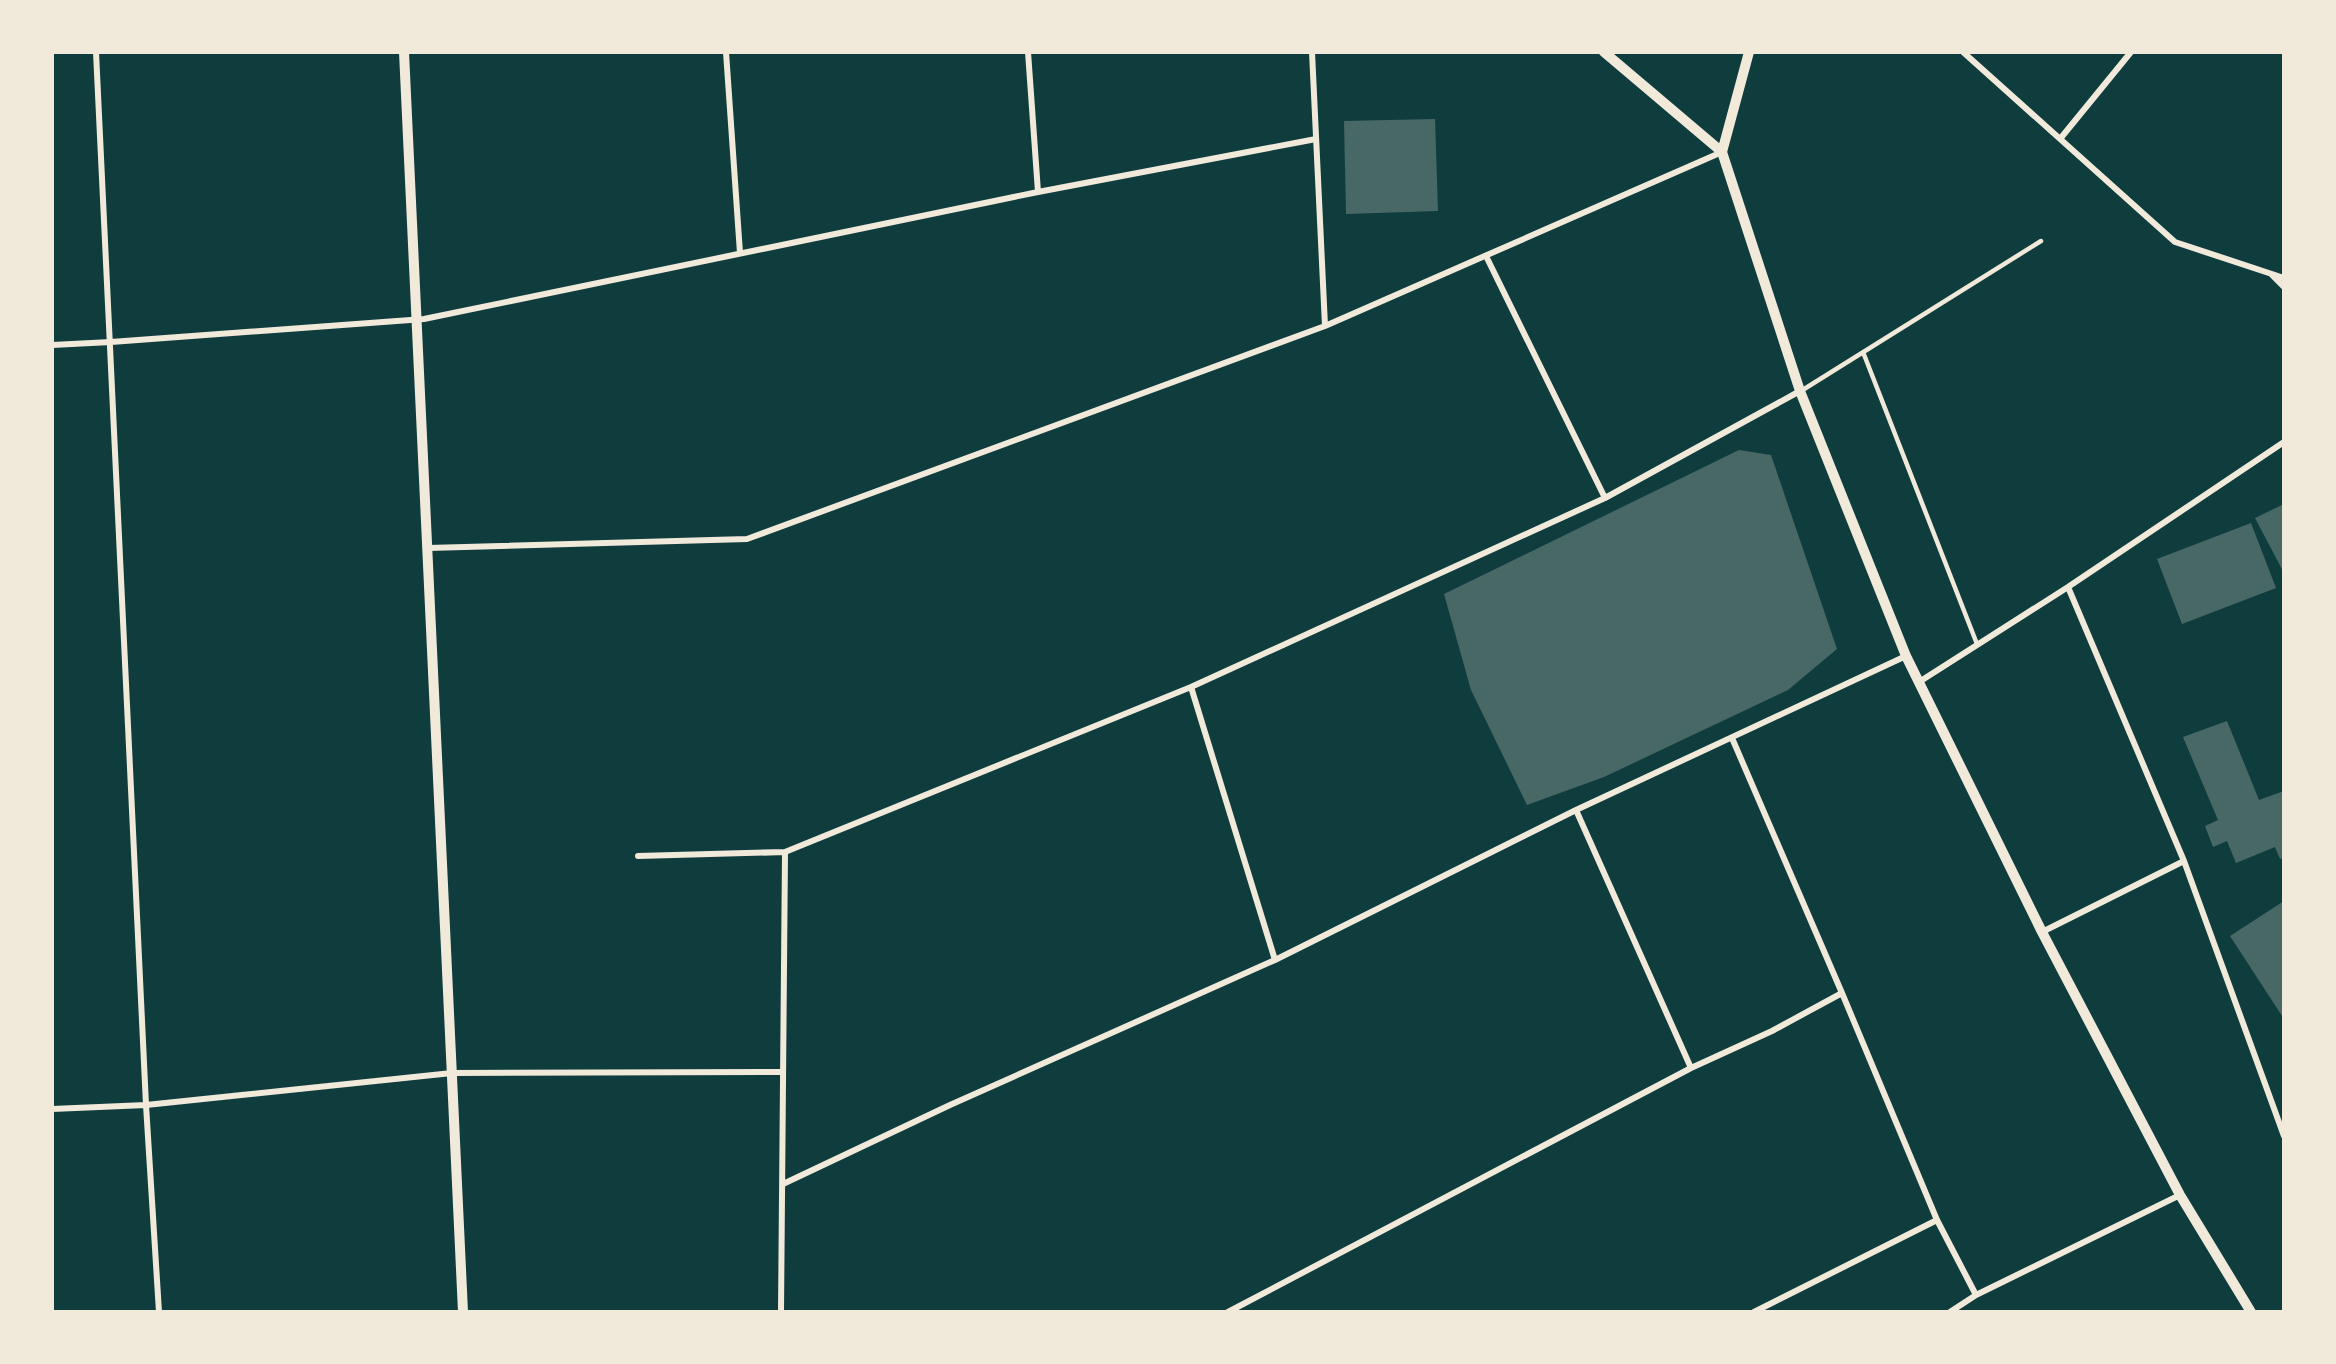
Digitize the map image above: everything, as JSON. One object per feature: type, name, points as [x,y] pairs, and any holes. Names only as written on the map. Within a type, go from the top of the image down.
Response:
[{"type":"street","points":[[96,52],[146,1105],[159,1311]]},
{"type":"street","points":[[404,52],[420,319],[428,548],[463,1311]]},
{"type":"street","points":[[726,52],[740,253]]},
{"type":"street","points":[[1028,52],[1038,192]]},
{"type":"street","points":[[1312,52],[1325,326]]},
{"type":"street","points":[[1604,52],[1722,152],[1800,391],[1906,656],[2042,932],[2180,1195],[2251,1311]]},
{"type":"street","points":[[1722,152],[1749,52]]},
{"type":"street","points":[[1963,52],[2175,242],[2283,278]]},
{"type":"street","points":[[2060,139],[2131,52]]},
{"type":"street","points":[[52,345],[420,319],[1038,192],[1316,139]]},
{"type":"street","points":[[428,548],[747,539],[1325,326],[1722,152]]},
{"type":"street","points":[[1486,256],[1605,498]]},
{"type":"street","points":[[2272,274],[2283,287]]},
{"type":"street","points":[[638,856],[785,852],[1191,687],[1605,498],[1800,391]]},
{"type":"street","points":[[1919,681],[2068,587],[2283,442]]},
{"type":"street","points":[[2068,587],[2184,861],[2283,1136]]},
{"type":"street","points":[[783,1184],[950,1105],[1275,960],[1576,810],[1906,656]]},
{"type":"street","points":[[1191,687],[1275,960]]},
{"type":"street","points":[[1732,738],[1937,1220],[1976,1295]]},
{"type":"street","points":[[1576,810],[1691,1068]]},
{"type":"street","points":[[781,1311],[785,852]]},
{"type":"street","points":[[2042,932],[2184,861]]},
{"type":"street","points":[[1228,1311],[1691,1068],[1773,1031],[1842,993]]},
{"type":"street","points":[[52,1109],[146,1105],[452,1073],[782,1072]]},
{"type":"street","points":[[1950,1311],[1976,1295],[2180,1195]]},
{"type":"street","points":[[1754,1311],[1937,1220]]},
{"type":"lane","points":[[1800,391],[2041,241]]},
{"type":"lane","points":[[1863,352],[1977,644]]},
{"type":"building","points":[[1435,119],[1438,211],[1346,214],[1344,121]]},
{"type":"building","points":[[1739,450],[1771,455],[1837,649],[1788,690],[1604,777],[1527,805],[1471,690],[1444,594]]},
{"type":"building","points":[[2284,504],[2284,573],[2255,518]]},
{"type":"building","points":[[2251,523],[2276,588],[2182,624],[2157,559]]},
{"type":"building","points":[[2227,721],[2259,800],[2284,791],[2284,858],[2280,859],[2275,847],[2236,863],[2227,841],[2213,847],[2205,826],[2218,820],[2183,737]]},
{"type":"building","points":[[2284,901],[2284,1019],[2230,936]]}]
